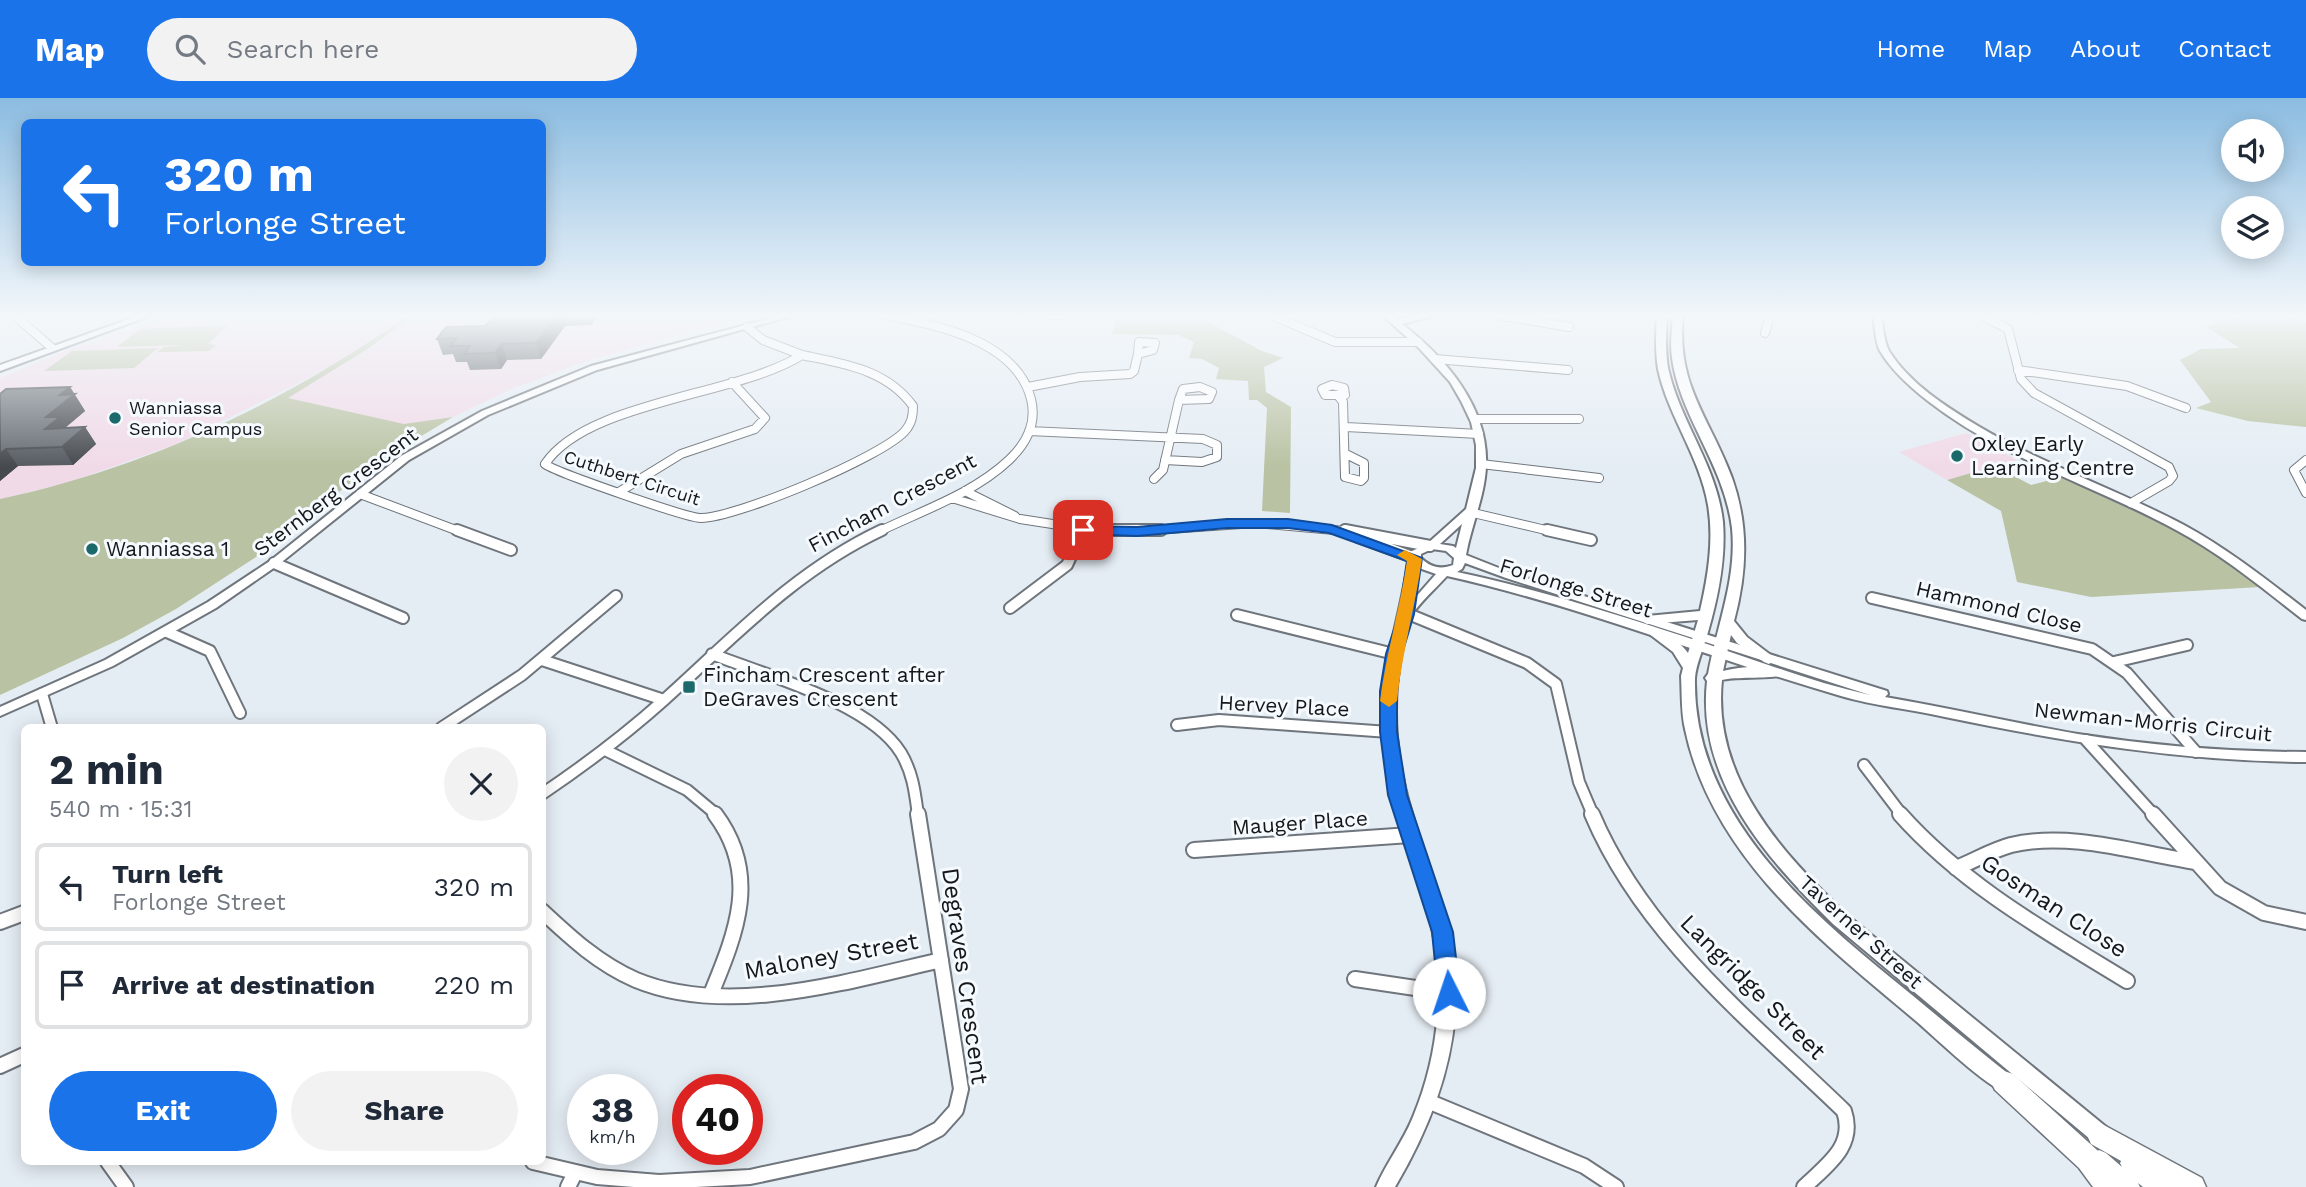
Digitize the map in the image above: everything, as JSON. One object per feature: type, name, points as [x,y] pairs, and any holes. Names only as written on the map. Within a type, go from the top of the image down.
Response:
[{"type":"highway","points":[[2004,1082],[2088,1159],[2110,1187]]},
{"type":"highway","points":[[2100,1135],[2193,1187]]},
{"type":"main road","name":"Taverner Street","points":[[1663,366],[1667,389],[1706,474],[1716,516],[1716,562],[1690,667],[1688,703],[1700,760],[1716,797],[1754,856],[1788,897],[1831,939],[2059,1124],[2129,1187]]},
{"type":"main road","name":"Taverner Street","points":[[1679,366],[1683,387],[1724,473],[1739,533],[1739,566],[1734,601],[1712,678],[1714,724],[1730,775],[1749,811],[1782,858],[1848,926],[2159,1187]]},
{"type":"main road","points":[[1651,627],[1704,615]]},
{"type":"main road","points":[[1727,621],[1742,640],[1769,659]]},
{"type":"main road","points":[[1651,627],[1678,649],[1690,667]]},
{"type":"main road","points":[[1712,678],[1737,672],[1780,673]]},
{"type":"street","name":"Sternberg Crescent","points":[[0,712],[43,694],[167,632],[274,564],[398,463],[442,436],[520,397],[607,366]]},
{"type":"street","name":"Cuthbert Circuit","points":[[780,366],[656,403],[609,421],[546,458],[545,464],[550,468],[697,517],[718,517],[874,451],[897,438],[911,424],[913,406],[893,383],[845,366]]},
{"type":"street","points":[[1009,366],[1028,387],[1034,402],[1029,431],[1212,441],[1217,445],[1217,457],[1202,462],[1165,460]]},
{"type":"street","points":[[1028,387],[1080,377],[1125,376],[1134,371],[1135,366]]},
{"type":"street","points":[[1406,614],[1444,572],[1458,567],[1469,512],[1478,488],[1481,464],[1479,434],[1462,394],[1440,366]]},
{"type":"street","points":[[1517,366],[1568,370]]},
{"type":"street","points":[[1897,366],[1940,406],[2011,449],[2131,503],[2208,544],[2306,616]]},
{"type":"street","points":[[2017,366],[2025,386],[2039,396],[2169,467],[2172,476],[2169,481],[2131,503]]},
{"type":"street","points":[[2018,370],[2127,386],[2186,408]]},
{"type":"street","points":[[619,492],[681,454],[755,429],[764,422],[765,418],[732,382]]},
{"type":"street","points":[[1339,397],[1345,407],[1346,454]]},
{"type":"street","points":[[1154,479],[1163,470],[1179,400]]},
{"type":"street","points":[[1474,419],[1579,419]]},
{"type":"street","points":[[1346,428],[1479,434]]},
{"type":"street","name":"Fincham Crescent","points":[[546,791],[605,750],[664,700],[757,612],[821,563],[876,532],[965,491],[1011,457],[1029,431]]},
{"type":"street","points":[[2306,460],[2294,470],[2306,493]]},
{"type":"street","points":[[1481,464],[1599,478]]},
{"type":"street","points":[[965,491],[1017,518]]},
{"type":"street","points":[[360,494],[511,550]]},
{"type":"street","points":[[952,498],[998,516],[1083,530],[1137,532],[1271,523],[1332,529],[1431,545]]},
{"type":"street","points":[[1469,512],[1591,540]]},
{"type":"street","points":[[1385,1187],[1401,1164],[1430,1102],[1445,1046],[1449,993],[1443,932],[1398,795],[1389,732],[1389,691],[1394,654],[1406,614],[1418,550],[1431,545],[1469,512]]},
{"type":"street","points":[[1332,529],[1415,559]]},
{"type":"street","points":[[1010,608],[1068,565],[1083,530]]},
{"type":"street","name":"Forlonge Street","points":[[1431,545],[1449,548],[1460,557],[1651,627]]},
{"type":"street","name":"Forlonge Street","points":[[1415,559],[1426,568],[1518,588],[1697,641]]},
{"type":"street","points":[[274,564],[403,618]]},
{"type":"street","points":[[447,724],[542,660],[616,596]]},
{"type":"street","name":"Hammond Close","points":[[1872,598],[2074,642],[2115,662],[2196,752]]},
{"type":"street","name":"Langridge Street","points":[[1406,614],[1527,663],[1556,684],[1561,695],[1567,740],[1579,782],[1598,827],[1625,874],[1660,925],[1705,977],[1840,1104],[1848,1118],[1851,1128],[1845,1147],[1804,1187]]},
{"type":"street","points":[[1237,615],[1394,654]]},
{"type":"street","points":[[167,632],[206,649],[215,657],[240,713]]},
{"type":"street","name":"Newman-Morris Circuit","points":[[1697,641],[1780,673],[1849,694],[2086,740],[2196,752],[2306,757]]},
{"type":"street","points":[[2115,662],[2187,645]]},
{"type":"street","name":"Newman-Morris Circuit","points":[[1721,649],[1769,659],[1914,706]]},
{"type":"street","name":"Degraves Crescent","points":[[539,1165],[571,1180],[659,1182],[750,1177],[914,1142],[939,1129],[956,1110],[961,1089],[912,775],[903,755],[880,730],[848,710],[712,654]]},
{"type":"street","points":[[542,660],[664,700]]},
{"type":"street","points":[[43,694],[51,724]]},
{"type":"street","name":"Hervey Place","points":[[1177,725],[1219,720],[1389,732]]},
{"type":"street","points":[[2086,740],[2220,888],[2240,902],[2277,917],[2306,922]]},
{"type":"street","points":[[605,750],[686,789],[708,806],[731,837],[740,861],[743,888],[740,918],[711,994]]},
{"type":"street","name":"Gosman Close","points":[[1864,765],[1900,817],[1956,868],[1999,901],[2127,981]]},
{"type":"street","name":"Mauger Place","points":[[1194,850],[1409,835]]},
{"type":"street","name":"Gosman Close","points":[[1956,868],[2011,845],[2031,842],[2065,843],[2195,862]]},
{"type":"street","points":[[0,922],[21,914]]},
{"type":"street","name":"Maloney Street","points":[[546,914],[600,961],[649,983],[711,994],[769,993],[941,960]]},
{"type":"street","points":[[1355,979],[1449,993]]},
{"type":"street","points":[[0,1066],[21,1056]]},
{"type":"street","points":[[1430,1102],[1584,1166],[1616,1187]]},
{"type":"street","points":[[110,1165],[126,1187]]},
{"type":"shaded area","name":"Wanniassa Senior Campus","points":[[29,366],[333,366],[176,444],[67,483],[0,499],[0,378]]},
{"type":"shaded area","points":[[340,366],[574,366],[509,390],[453,417],[404,425],[287,398]]},
{"type":"shaded area","name":"Oxley Early Learning Centre","points":[[1966,433],[2017,460],[1947,480],[1899,452]]},
{"type":"green space","points":[[51,366],[137,366],[134,368],[44,371]]},
{"type":"green space","points":[[331,366],[340,366],[288,398],[404,424],[453,417],[373,465],[262,553],[176,609],[123,638],[0,695],[0,499],[54,486],[161,450],[213,428]]},
{"type":"green space","points":[[1215,366],[1266,366],[1264,367],[1266,392],[1291,407],[1290,513],[1262,511],[1267,408],[1257,400],[1249,400],[1248,381],[1216,379],[1219,368]]},
{"type":"green space","points":[[2184,366],[2306,366],[2306,427],[2248,421],[2196,408],[2211,402]]},
{"type":"green space","points":[[1995,466],[2031,485],[2062,477],[2103,494],[2158,520],[2211,551],[2260,587],[2091,597],[2017,582],[2001,511],[1947,480]]},
{"type":"building","points":[[70,387],[60,395],[75,394],[46,417],[60,417],[45,429],[85,427],[62,447],[6,449],[0,454],[0,394],[6,389]]},
{"type":"slow traffic","points":[[1389,701],[1394,654],[1406,614],[1415,559],[1405,555]]},
{"type":"place","name":"Wanniassa Senior Campus","points":[[115,418]]},
{"type":"place","name":"Oxley Early Learning Centre","points":[[1957,456]]},
{"type":"place","name":"Wanniassa 1","points":[[92,549]]},
{"type":"place","name":"Fincham Crescent after DeGraves Crescent","points":[[689,687]]},
{"type":"route","points":[[1083,530],[1137,532],[1227,524],[1288,524],[1332,529],[1415,558],[1406,614],[1394,654],[1389,691],[1389,732],[1398,795],[1443,932],[1449,993]]}]
